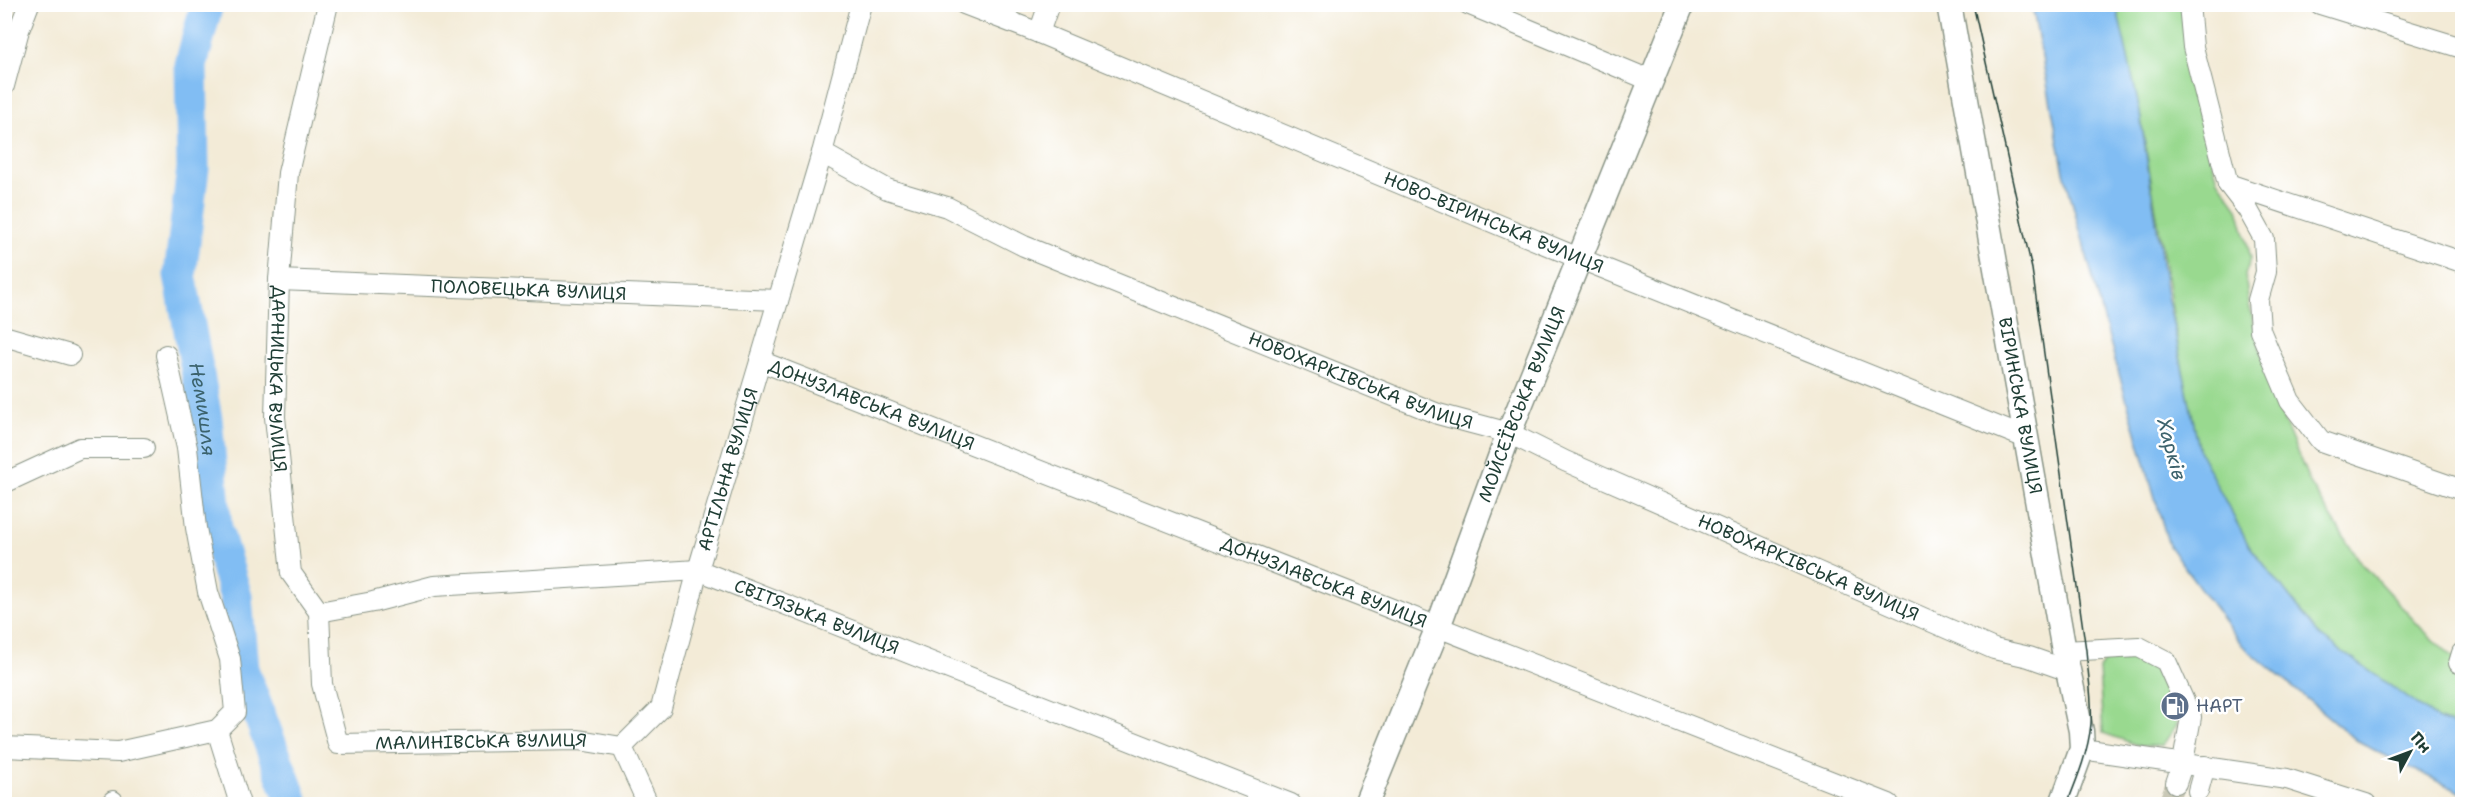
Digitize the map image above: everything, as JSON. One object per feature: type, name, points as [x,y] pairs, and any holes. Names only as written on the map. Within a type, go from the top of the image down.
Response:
[{"type":"main road","name":"МОЙСЕЇВСЬКА ВУЛИЦЯ","points":[[1366,804],[1438,627],[1509,433],[1682,4]]},
{"type":"main road","name":"ВІРИНСЬКА ВУЛИЦЯ","points":[[1949,4],[2066,661],[2081,731],[2082,749],[2066,803]]},
{"type":"street","points":[[4,86],[28,4]]},
{"type":"street","name":"ДАРНИЦЬКА ВУЛИЦЯ","points":[[319,612],[291,573],[275,417],[279,280],[288,173],[328,4]]},
{"type":"street","name":"АРТІЛЬНА ВУЛИЦЯ","points":[[622,747],[661,708],[699,570],[822,153],[861,4]]},
{"type":"street","name":"НОВО-ВІРИНСЬКА ВУЛИЦЯ","points":[[964,4],[1039,33],[1579,258],[2026,438]]},
{"type":"street","points":[[1039,33],[1049,4]]},
{"type":"street","points":[[1468,4],[1652,81]]},
{"type":"street","points":[[2189,4],[2193,47],[2229,184],[2248,210],[2264,239],[2266,272],[2258,300],[2260,330],[2290,400],[2321,441],[2463,490]]},
{"type":"street","points":[[2320,4],[2463,48]]},
{"type":"street","name":"НОВОХАРКІВСЬКА ВУЛИЦЯ","points":[[822,153],[887,189],[947,207],[1024,246],[1438,414],[1509,433],[1565,461],[1994,649],[2029,657],[2066,661]]},
{"type":"street","points":[[2229,184],[2463,262]]},
{"type":"street","name":"ПОЛОВЕЦЬКА ВУЛИЦЯ","points":[[279,280],[778,300]]},
{"type":"street","points":[[4,336],[70,355]]},
{"type":"street","points":[[4,747],[118,752],[217,730],[235,712],[230,659],[208,592],[196,528],[188,447],[166,355]]},
{"type":"street","name":"ДОНУЗЛАВСЬКА ВУЛИЦЯ","points":[[760,361],[1889,804]]},
{"type":"street","points":[[4,483],[80,448],[144,448]]},
{"type":"street","name":"СВІТЯЗЬКА ВУЛИЦЯ","points":[[319,612],[373,602],[434,586],[699,570],[1291,804]]},
{"type":"street","name":"МАЛИНІВСЬКА ВУЛИЦЯ","points":[[319,612],[322,684],[338,744],[579,740],[622,747]]},
{"type":"street","points":[[2066,661],[2139,647],[2166,661],[2191,717],[2183,762],[2176,783]]},
{"type":"street","points":[[217,730],[240,804]]},
{"type":"street","points":[[622,747],[648,804]]},
{"type":"street","points":[[2082,749],[2287,779],[2366,804]]},
{"type":"street","points":[[2198,791],[2205,766]]},
{"type":"green space","points":[[2116,5],[2181,5],[2199,115],[2218,180],[2238,208],[2251,258],[2245,275],[2249,304],[2270,388],[2311,485],[2357,558],[2422,629],[2462,665],[2462,729],[2439,720],[2320,636],[2248,544],[2200,453],[2179,351],[2139,107]]},
{"type":"green space","points":[[2133,658],[2143,662],[2160,675],[2172,693],[2177,725],[2162,746],[2140,746],[2103,733],[2099,669],[2105,660]]},
{"type":"water","name":"Харків","points":[[2032,5],[2116,5],[2139,107],[2167,295],[2200,453],[2248,544],[2320,636],[2439,720],[2462,729],[2462,793],[2360,743],[2242,645],[2169,546],[2064,172]]},
{"type":"waterway","name":"Немишля","points":[[207,4],[191,65],[193,168],[180,275],[206,419],[216,529],[236,597],[242,669],[293,804]]},
{"type":"tunnel","points":[[2168,804],[2176,783]]},
{"type":"tram line","points":[[1973,4],[2032,269],[2086,650],[2091,697],[2090,735],[2067,804]]},
{"type":"place","name":"НАРТ","points":[[2175,706]]}]
